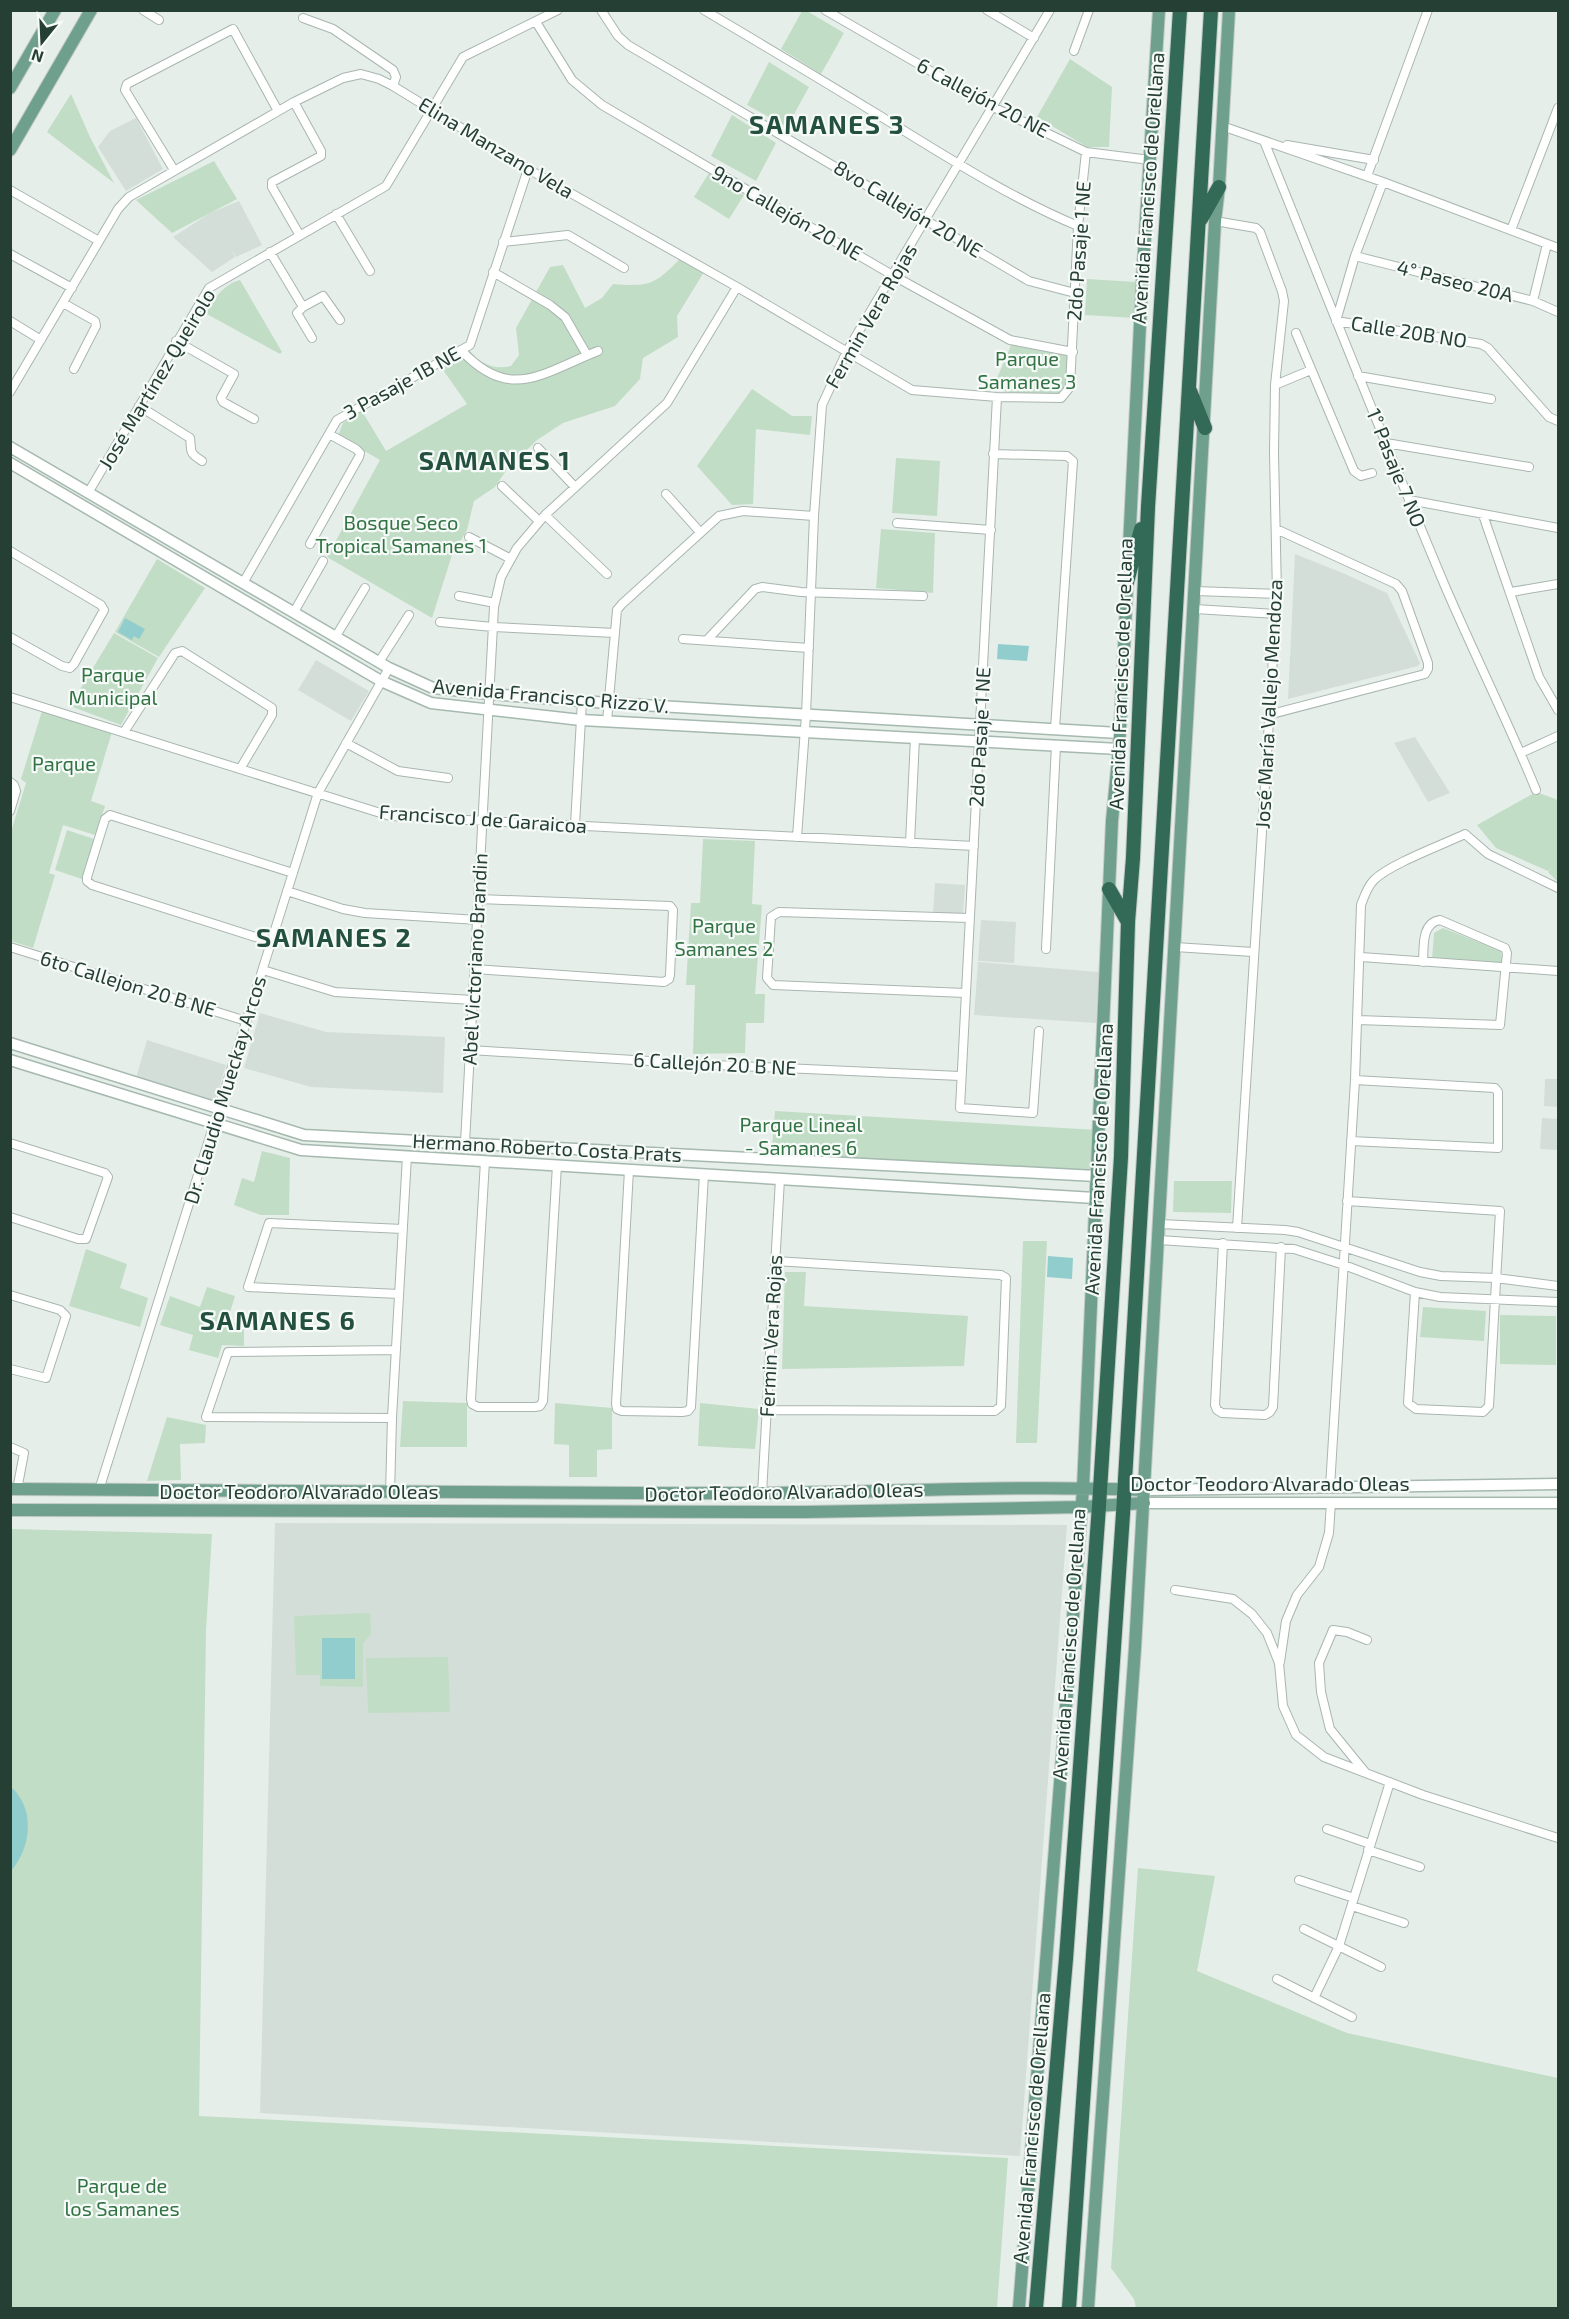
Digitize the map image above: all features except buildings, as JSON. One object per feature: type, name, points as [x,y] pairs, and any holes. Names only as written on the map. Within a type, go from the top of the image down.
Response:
[{"type":"highway","name":"Avenida Francisco de Orellana","points":[[1036,2308],[1066,1959],[1099,1506],[1120,1157],[1128,922],[1133,858],[1148,507],[1180,10]]},
{"type":"highway","points":[[1069,2308],[1125,1489],[1211,10]]},
{"type":"highway","points":[[1198,223],[1219,187]]},
{"type":"highway","points":[[1189,387],[1205,428]]},
{"type":"highway","points":[[1127,582],[1148,507]]},
{"type":"highway","points":[[1109,889],[1128,922]]},
{"type":"main road","points":[[10,88],[56,10]]},
{"type":"main road","points":[[10,150],[91,10]]},
{"type":"main road","name":"Avenida Francisco de Orellana","points":[[1019,2308],[1083,1489],[1112,821],[1119,749],[1160,10]]},
{"type":"main road","points":[[1088,2308],[1128,1762],[1145,1490],[1215,221],[1229,10]]},
{"type":"main road","name":"Avenida Francisco Rizzo V.","points":[[10,447],[384,665],[433,688],[608,704],[1119,733]]},
{"type":"main road","name":"Avenida Francisco Rizzo V.","points":[[10,463],[381,681],[418,699],[581,720],[1119,749]]},
{"type":"main road","name":"Hermano Roberto Costa Prats","points":[[10,1044],[304,1135],[1096,1176]]},
{"type":"main road","name":"Hermano Roberto Costa Prats","points":[[10,1060],[294,1149],[1095,1198]]},
{"type":"main road","points":[[595,1168],[597,1150]]},
{"type":"main road","points":[[892,1186],[893,1166]]},
{"type":"main road","name":"Doctor Teodoro Alvarado Oleas","points":[[14,1490],[221,1490],[390,1494],[762,1493],[1558,1484]]},
{"type":"main road","name":"Doctor Teodoro Alvarado Oleas","points":[[10,1510],[757,1513],[1081,1507],[1143,1503],[1558,1503]]},
{"type":"street","points":[[143,10],[159,20]]},
{"type":"street","name":"José Martínez Queirolo","points":[[88,493],[209,288],[299,234],[386,186],[464,57],[558,10]]},
{"type":"street","name":"8vo Callejón 20 NE","points":[[601,10],[618,36],[628,45],[1029,281],[1075,293]]},
{"type":"street","points":[[704,10],[813,74],[959,165],[1051,215],[1078,226]]},
{"type":"street","name":"6 Callejón 20 NE","points":[[825,10],[993,107],[1086,152],[1150,160]]},
{"type":"street","points":[[987,10],[1034,38]]},
{"type":"street","name":"Fermin Vera Rojas","points":[[797,837],[806,715],[814,516],[822,405],[847,351],[894,276],[1050,10]]},
{"type":"street","points":[[1074,51],[1089,10]]},
{"type":"street","points":[[1367,176],[1428,10]]},
{"type":"street","points":[[303,18],[333,29],[393,70],[396,77],[393,87]]},
{"type":"street","name":"9no Callejón 20 NE","points":[[536,22],[572,80],[602,105],[894,276],[1010,340],[1073,351]]},
{"type":"street","points":[[174,170],[125,90],[127,84],[233,29],[278,111]]},
{"type":"street","name":"Elina Manzano Vela","points":[[10,392],[118,209],[129,197],[294,102],[343,78],[361,74],[379,79],[393,87],[528,169],[737,287],[912,390],[997,397],[1062,398],[1070,387]]},
{"type":"street","points":[[294,102],[321,151],[321,156],[272,182],[272,187],[299,234]]},
{"type":"street","points":[[1511,230],[1558,108]]},
{"type":"street","points":[[1222,126],[1367,176],[1558,248]]},
{"type":"street","points":[[1264,141],[1374,160]]},
{"type":"street","name":"1° Pasaje 7 NO","points":[[1264,141],[1409,501],[1536,790]]},
{"type":"street","name":"2do Pasaje 1 NE","points":[[1070,387],[1078,226],[1086,152]]},
{"type":"street","name":"3 Pasaje 1B NE","points":[[243,583],[341,416],[470,345],[528,169]]},
{"type":"street","name":"Calle 20B NO","points":[[1383,182],[1355,256],[1336,321],[1481,344],[1488,348],[1549,417],[1558,421]]},
{"type":"street","points":[[10,190],[99,241]]},
{"type":"street","points":[[336,214],[370,271]]},
{"type":"street","name":"José María Vallejo Mendoza","points":[[1215,221],[1256,228],[1260,232],[1284,302],[1275,385],[1277,594],[1237,1228]]},
{"type":"street","points":[[503,242],[568,235],[624,268]]},
{"type":"street","name":"4° Paseo 20A","points":[[1355,256],[1533,301],[1547,244]]},
{"type":"street","points":[[270,252],[303,307]]},
{"type":"street","points":[[10,254],[72,288]]},
{"type":"street","points":[[493,272],[550,305],[565,317],[587,355]]},
{"type":"street","name":"Abel Victoriano Brandin","points":[[465,1143],[493,627],[495,603],[501,577],[517,548],[542,518],[667,403],[737,287]]},
{"type":"street","points":[[312,338],[297,313],[303,307],[323,296],[340,320]]},
{"type":"street","points":[[1533,301],[1558,312]]},
{"type":"street","points":[[63,303],[94,321],[96,326],[74,369]]},
{"type":"street","points":[[10,321],[41,339]]},
{"type":"street","points":[[1296,333],[1354,471],[1361,476],[1372,473]]},
{"type":"street","points":[[176,341],[234,374],[221,398],[254,419]]},
{"type":"street","points":[[461,350],[483,371],[507,381],[520,381],[598,351]]},
{"type":"street","points":[[1275,385],[1311,370]]},
{"type":"street","points":[[1358,376],[1491,399]]},
{"type":"street","name":"2do Pasaje 1 NE","points":[[997,397],[960,1108],[1033,1113],[1040,1031]]},
{"type":"street","points":[[139,406],[190,438],[192,455],[202,461]]},
{"type":"street","points":[[310,544],[360,457],[356,449],[329,434]]},
{"type":"street","points":[[1386,443],[1528,467]]},
{"type":"street","points":[[538,448],[575,487]]},
{"type":"street","points":[[993,454],[1067,456],[1073,461],[1055,729]]},
{"type":"street","points":[[502,486],[607,574]]},
{"type":"street","points":[[666,494],[700,532]]},
{"type":"street","points":[[1409,501],[1558,528]]},
{"type":"street","points":[[607,721],[617,610],[622,604],[719,516],[729,512],[743,511],[814,516]]},
{"type":"street","points":[[1483,514],[1539,677],[1558,710]]},
{"type":"street","points":[[897,523],[991,530]]},
{"type":"street","points":[[1268,715],[1425,674],[1428,669],[1428,663],[1406,601],[1396,584],[1276,530]]},
{"type":"street","points":[[469,537],[511,559]]},
{"type":"street","points":[[10,551],[101,605],[104,610],[70,668],[66,668],[10,637]]},
{"type":"street","points":[[294,612],[322,561]]},
{"type":"street","points":[[1511,592],[1558,584]]},
{"type":"street","points":[[707,640],[755,590],[762,587],[811,592],[923,596]]},
{"type":"street","points":[[336,636],[365,588]]},
{"type":"street","points":[[1196,591],[1277,594]]},
{"type":"street","points":[[459,596],[495,603]]},
{"type":"street","points":[[1195,609],[1275,614]]},
{"type":"street","name":"Dr. Claudio Mueckay Arcos","points":[[99,1490],[318,793],[381,681],[384,665],[409,615]]},
{"type":"street","points":[[440,622],[615,633]]},
{"type":"street","points":[[683,639],[809,648]]},
{"type":"street","points":[[124,732],[175,653],[182,651],[272,708],[272,715],[240,769]]},
{"type":"street","name":"Francisco J de Garaicoa","points":[[10,697],[390,816],[974,846]]},
{"type":"street","points":[[575,825],[582,701]]},
{"type":"street","points":[[1521,753],[1558,736]]},
{"type":"street","points":[[910,843],[915,738]]},
{"type":"street","points":[[346,743],[398,771],[448,778]]},
{"type":"street","points":[[1046,949],[1056,745]]},
{"type":"street","points":[[10,782],[15,784],[16,791],[10,810]]},
{"type":"street","points":[[271,942],[92,885],[87,881],[87,877],[105,819],[114,815],[293,873]]},
{"type":"street","points":[[1330,1487],[1355,1080],[1361,905],[1365,893],[1373,881],[1387,871],[1465,834],[1488,854],[1558,888]]},
{"type":"street","points":[[287,891],[343,909],[365,913],[478,920]]},
{"type":"street","points":[[475,969],[664,982],[669,979],[673,910],[670,906],[478,899]]},
{"type":"street","points":[[965,993],[773,985],[767,978],[771,917],[774,913],[969,918]]},
{"type":"street","points":[[1358,1020],[1500,1025],[1507,953],[1505,948],[1440,920],[1432,921],[1428,926],[1423,962]]},
{"type":"street","name":"6to Callejon 20 B NE","points":[[10,947],[246,1021]]},
{"type":"street","points":[[1175,947],[1253,952]]},
{"type":"street","points":[[1361,957],[1558,971]]},
{"type":"street","points":[[262,970],[336,992],[473,1000]]},
{"type":"street","name":"6 Callejón 20 B NE","points":[[470,1050],[715,1065],[960,1076]]},
{"type":"street","points":[[1351,1141],[1498,1148],[1498,1092],[1495,1088],[1355,1080]]},
{"type":"street","points":[[10,1143],[105,1173],[108,1177],[86,1239],[78,1239],[10,1217]]},
{"type":"street","points":[[390,1494],[392,1418],[407,1156]]},
{"type":"street","points":[[485,1161],[471,1399],[472,1404],[478,1407],[535,1407],[540,1406],[543,1401],[557,1165]]},
{"type":"street","points":[[629,1170],[616,1404],[616,1409],[622,1411],[682,1412],[688,1411],[691,1407],[704,1174]]},
{"type":"street","name":"Fermin Vera Rojas","points":[[762,1493],[780,1179]]},
{"type":"street","points":[[1347,1201],[1500,1210],[1487,1410],[1483,1412],[1416,1409],[1408,1403],[1415,1292]]},
{"type":"street","points":[[399,1294],[248,1287],[269,1223],[403,1229]]},
{"type":"street","points":[[1160,1224],[1298,1232],[1420,1272],[1441,1276],[1496,1278],[1558,1286]]},
{"type":"street","points":[[1159,1240],[1281,1247],[1344,1265],[1415,1292],[1440,1297],[1558,1302]]},
{"type":"street","points":[[1223,1243],[1215,1405],[1222,1413],[1265,1415],[1273,1407],[1281,1247]]},
{"type":"street","points":[[767,1410],[995,1411],[1001,1406],[1006,1278],[990,1275],[775,1261]]},
{"type":"street","points":[[10,1295],[60,1310],[66,1316],[46,1378],[10,1369]]},
{"type":"street","points":[[392,1418],[206,1418],[228,1352],[396,1350]]},
{"type":"street","points":[[10,1447],[24,1453],[14,1490]]},
{"type":"street","points":[[1331,1502],[1329,1533],[1319,1567],[1297,1595],[1293,1604],[1286,1621],[1279,1663],[1283,1706],[1296,1735],[1324,1757],[1390,1782],[1558,1838]]},
{"type":"street","points":[[1175,1590],[1233,1599],[1252,1614],[1267,1633],[1279,1663]]},
{"type":"street","points":[[1366,1773],[1330,1729],[1320,1692],[1319,1663],[1333,1630],[1347,1632],[1367,1640]]},
{"type":"street","points":[[1314,1998],[1339,1946],[1390,1782]]},
{"type":"street","points":[[1327,1829],[1420,1867]]},
{"type":"street","points":[[1299,1880],[1404,1923]]},
{"type":"street","points":[[1304,1929],[1381,1967]]},
{"type":"street","points":[[1277,1979],[1352,2017]]},
{"type":"shaded area","points":[[136,118],[163,169],[126,191],[98,147],[110,131]]},
{"type":"shaded area","points":[[239,201],[262,245],[236,257],[231,249],[235,257],[212,272],[173,237],[210,213]]},
{"type":"shaded area","points":[[1295,554],[1387,593],[1420,663],[1418,666],[1288,699]]},
{"type":"shaded area","points":[[316,660],[369,691],[351,721],[298,690]]},
{"type":"shaded area","points":[[1415,737],[1450,793],[1428,802],[1394,743]]},
{"type":"shaded area","points":[[935,883],[965,885],[963,914],[933,913]]},
{"type":"shaded area","points":[[981,920],[1016,922],[1014,963],[978,961]]},
{"type":"shaded area","points":[[978,962],[1099,972],[1096,1023],[974,1015]]},
{"type":"shaded area","points":[[260,1013],[326,1032],[445,1037],[443,1093],[311,1087],[244,1068]]},
{"type":"shaded area","points":[[147,1040],[226,1065],[214,1104],[136,1078]]},
{"type":"shaded area","points":[[1545,1079],[1558,1079],[1558,1107],[1544,1106]]},
{"type":"shaded area","points":[[1542,1118],[1558,1119],[1558,1150],[1540,1149]]},
{"type":"shaded area","points":[[275,1523],[1067,1525],[1020,2156],[260,2113]]},
{"type":"green space","points":[[802,11],[807,11],[844,33],[821,74],[781,49]]},
{"type":"green space","points":[[1070,59],[1112,87],[1109,147],[1087,147],[1037,117]]},
{"type":"green space","points":[[769,62],[809,87],[787,127],[747,105]]},
{"type":"green space","points":[[71,94],[90,137],[114,183],[47,132]]},
{"type":"green space","points":[[732,115],[776,143],[756,181],[711,156]]},
{"type":"green space","points":[[214,161],[237,199],[172,233],[136,200]]},
{"type":"green space","points":[[709,173],[744,195],[729,219],[694,197]]},
{"type":"green space","name":"Bosque Seco Tropical Samanes 1","points":[[681,258],[704,272],[677,316],[678,337],[643,358],[640,379],[615,406],[563,423],[537,440],[507,469],[495,487],[474,501],[467,530],[452,555],[432,618],[327,557],[380,460],[338,436],[343,423],[362,411],[386,451],[467,404],[441,367],[470,351],[488,365],[511,366],[519,355],[516,328],[550,267],[563,265],[585,308],[602,298],[613,284],[636,285],[652,282]]},
{"type":"green space","points":[[1087,279],[1136,282],[1135,318],[1085,315]]},
{"type":"green space","points":[[240,280],[282,352],[280,354],[205,313],[224,289]]},
{"type":"green space","name":"Parque Samanes 3","points":[[1012,343],[1071,356],[1063,394],[1027,394],[992,390]]},
{"type":"green space","points":[[752,389],[792,416],[812,416],[810,435],[756,429],[753,504],[732,505],[697,466]]},
{"type":"green space","points":[[896,458],[940,461],[937,516],[892,513]]},
{"type":"green space","points":[[881,529],[935,533],[933,593],[876,588]]},
{"type":"green space","points":[[157,559],[205,588],[159,657],[115,632]]},
{"type":"green space","name":"Parque Municipal","points":[[114,633],[158,658],[121,725],[70,706]]},
{"type":"green space","name":"Parque","points":[[42,711],[112,732],[91,801],[105,806],[95,835],[63,825],[49,873],[55,875],[33,948],[11,941],[11,832],[26,783],[21,779]]},
{"type":"green space","points":[[1536,792],[1558,800],[1558,882],[1548,872],[1552,867],[1548,871],[1496,848],[1477,825]]},
{"type":"green space","points":[[67,830],[94,839],[82,879],[55,870]]},
{"type":"green space","name":"Parque Samanes 2","points":[[703,839],[755,841],[752,904],[762,905],[755,994],[765,994],[764,1023],[746,1023],[745,1053],[693,1054],[695,985],[686,985],[691,903],[700,903]]},
{"type":"green space","points":[[1443,928],[1501,951],[1502,964],[1432,960],[1434,933]]},
{"type":"green space","name":"Parque Lineal - Samanes 6","points":[[775,1111],[1098,1130],[1096,1176],[771,1160]]},
{"type":"green space","points":[[262,1151],[290,1158],[289,1215],[261,1215],[234,1205],[242,1178],[254,1182]]},
{"type":"green space","points":[[1174,1181],[1232,1181],[1231,1213],[1173,1212]]},
{"type":"green space","points":[[1023,1241],[1047,1241],[1037,1443],[1016,1443]]},
{"type":"green space","points":[[86,1249],[127,1264],[120,1288],[148,1298],[140,1327],[69,1306]]},
{"type":"green space","points":[[785,1272],[806,1272],[804,1306],[968,1316],[964,1366],[782,1369]]},
{"type":"green space","points":[[207,1287],[235,1296],[227,1322],[244,1323],[244,1346],[222,1345],[218,1358],[189,1350],[193,1335],[160,1325],[170,1296],[200,1307]]},
{"type":"green space","points":[[1423,1307],[1486,1311],[1484,1341],[1420,1337]]},
{"type":"green space","points":[[1500,1315],[1556,1316],[1556,1365],[1500,1364]]},
{"type":"green space","points":[[403,1401],[467,1403],[467,1447],[400,1447]]},
{"type":"green space","points":[[555,1403],[612,1408],[612,1449],[597,1450],[597,1477],[569,1477],[569,1445],[554,1444]]},
{"type":"green space","points":[[700,1403],[759,1409],[755,1449],[698,1446]]},
{"type":"green space","points":[[167,1417],[206,1425],[205,1443],[180,1444],[181,1480],[147,1481]]},
{"type":"green space","name":"Parque de los Samanes","points":[[11,1529],[212,1534],[206,1630],[199,2116],[1008,2158],[997,2308],[11,2308]]},
{"type":"green space","points":[[370,1613],[371,1634],[363,1644],[363,1687],[320,1686],[320,1675],[296,1675],[294,1616]]},
{"type":"green space","points":[[448,1657],[450,1712],[368,1713],[366,1658]]},
{"type":"green space","points":[[1138,1868],[1215,1876],[1197,1971],[1347,2033],[1558,2078],[1558,2308],[1136,2308],[1134,2299],[1111,2268]]},
{"type":"water","points":[[125,618],[145,629],[139,639],[134,636],[132,640],[118,632]]},
{"type":"water","points":[[998,644],[1029,646],[1027,661],[997,659]]},
{"type":"water","points":[[1048,1256],[1073,1258],[1072,1279],[1047,1277]]},
{"type":"water","points":[[322,1638],[355,1638],[355,1679],[322,1679]]},
{"type":"water","points":[[11,1787],[24,1806],[28,1829],[23,1851],[11,1871]]},
{"type":"district","name":"SAMANES 3","points":[[827,125]]},
{"type":"district","name":"SAMANES 1","points":[[495,461]]},
{"type":"district","name":"SAMANES 2","points":[[334,938]]},
{"type":"district","name":"SAMANES 6","points":[[278,1321]]}]
